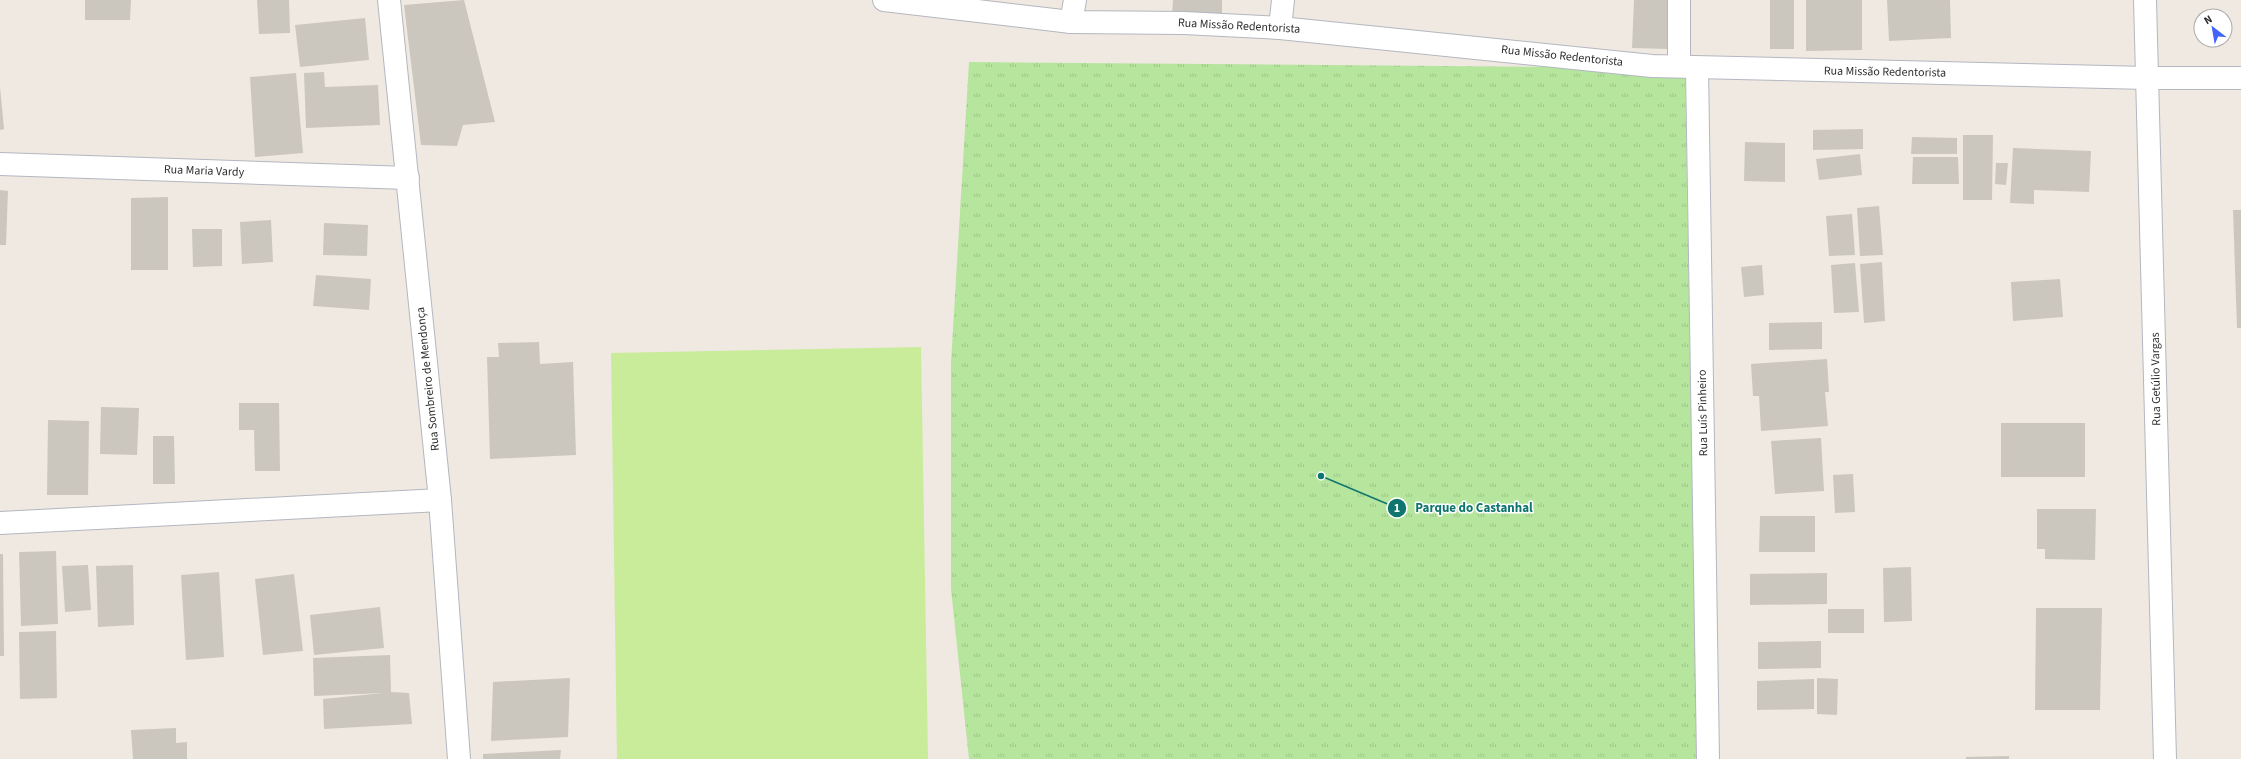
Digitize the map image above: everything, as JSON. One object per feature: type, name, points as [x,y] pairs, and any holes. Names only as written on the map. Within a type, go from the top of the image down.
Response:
[{"type":"street","name":"Rua Sombreiro de Mendonça","points":[[389,0],[440,500],[459,759]]},
{"type":"street","name":"Rua Missão Redentorista","points":[[884,0],[1071,22],[1184,23],[1280,28],[1652,66],[2148,78],[2241,78]]},
{"type":"street","points":[[1071,22],[1075,0]]},
{"type":"street","points":[[1280,28],[1283,0]]},
{"type":"street","name":"Rua Luís Pinheiro","points":[[1680,0],[1688,67],[1708,759]]},
{"type":"street","name":"Rua Getúlio Vargas","points":[[2145,0],[2165,759]]},
{"type":"street","name":"Rua Maria Vardy","points":[[0,164],[408,178]]},
{"type":"street","points":[[0,523],[440,500]]},
{"type":"green space","points":[[969,62],[1685,68],[1697,759],[969,759],[951,589],[951,363]]},
{"type":"green space","points":[[921,347],[928,759],[617,759],[611,353]]},
{"type":"building","points":[[85,0],[131,0],[130,20],[85,20]]},
{"type":"building","points":[[257,0],[289,0],[290,33],[259,34]]},
{"type":"building","points":[[464,0],[495,122],[463,125],[457,146],[421,145],[404,5]]},
{"type":"building","points":[[1173,0],[1222,0],[1222,14],[1172,15]]},
{"type":"building","points":[[1634,0],[1672,0],[1669,49],[1632,48]]},
{"type":"building","points":[[1770,0],[1794,0],[1794,49],[1770,49]]},
{"type":"building","points":[[1806,0],[1862,0],[1862,50],[1806,51]]},
{"type":"building","points":[[1887,0],[1950,0],[1951,38],[1889,41]]},
{"type":"building","points":[[365,18],[369,60],[300,67],[295,25]]},
{"type":"building","points":[[324,72],[325,87],[378,85],[380,125],[306,128],[304,73]]},
{"type":"building","points":[[296,73],[303,153],[255,157],[250,77]]},
{"type":"building","points":[[0,87],[4,129],[0,130]]},
{"type":"building","points":[[1863,129],[1863,149],[1813,150],[1813,130]]},
{"type":"building","points":[[1963,135],[1993,135],[1992,200],[1963,200]]},
{"type":"building","points":[[1912,137],[1957,138],[1957,154],[1911,154]]},
{"type":"building","points":[[1745,142],[1785,143],[1785,182],[1744,181]]},
{"type":"building","points":[[2013,148],[2091,151],[2089,192],[2034,190],[2034,204],[2010,203]]},
{"type":"building","points":[[1860,154],[1862,175],[1819,180],[1816,159]]},
{"type":"building","points":[[1913,157],[1958,157],[1959,184],[1912,184]]},
{"type":"building","points":[[1996,163],[2008,163],[2006,185],[1995,184]]},
{"type":"building","points":[[0,190],[8,191],[6,245],[0,245]]},
{"type":"building","points":[[168,197],[168,270],[131,270],[131,198]]},
{"type":"building","points":[[1879,206],[1883,255],[1860,256],[1857,208]]},
{"type":"building","points":[[2233,210],[2241,210],[2241,328],[2237,328]]},
{"type":"building","points":[[1852,214],[1855,255],[1829,256],[1826,216]]},
{"type":"building","points":[[271,220],[273,262],[242,264],[240,222]]},
{"type":"building","points":[[324,223],[368,225],[367,256],[323,255]]},
{"type":"building","points":[[192,229],[222,229],[222,266],[193,267]]},
{"type":"building","points":[[1882,262],[1885,321],[1864,323],[1860,264]]},
{"type":"building","points":[[1855,263],[1859,312],[1834,313],[1831,265]]},
{"type":"building","points":[[1762,265],[1764,295],[1744,297],[1741,267]]},
{"type":"building","points":[[316,275],[371,279],[369,310],[313,306]]},
{"type":"building","points":[[2060,279],[2063,317],[2013,321],[2011,282]]},
{"type":"building","points":[[1822,322],[1822,349],[1769,350],[1769,323]]},
{"type":"building","points":[[539,342],[540,364],[573,362],[576,455],[490,459],[487,357],[499,357],[498,343]]},
{"type":"building","points":[[1827,359],[1829,392],[1825,392],[1828,426],[1761,431],[1759,396],[1753,396],[1751,364]]},
{"type":"building","points":[[239,403],[279,403],[280,471],[255,471],[254,430],[239,430]]},
{"type":"building","points":[[101,407],[139,408],[137,455],[100,454]]},
{"type":"building","points":[[48,420],[89,421],[88,495],[47,495]]},
{"type":"building","points":[[2001,423],[2085,423],[2085,477],[2001,477]]},
{"type":"building","points":[[153,436],[174,436],[175,484],[153,484]]},
{"type":"building","points":[[1821,438],[1824,491],[1775,494],[1771,441]]},
{"type":"building","points":[[1853,474],[1855,512],[1835,513],[1833,475]]},
{"type":"building","points":[[2037,509],[2096,509],[2095,560],[2045,559],[2045,549],[2037,549]]},
{"type":"building","points":[[1760,516],[1815,516],[1815,552],[1759,552]]},
{"type":"building","points":[[56,551],[58,624],[21,626],[19,552]]},
{"type":"building","points":[[0,554],[3,554],[4,656],[0,656]]},
{"type":"building","points":[[88,565],[91,610],[65,612],[62,566]]},
{"type":"building","points":[[133,565],[134,625],[98,627],[96,566]]},
{"type":"building","points":[[1911,567],[1912,621],[1884,622],[1883,568]]},
{"type":"building","points":[[219,572],[224,657],[186,660],[181,575]]},
{"type":"building","points":[[1827,573],[1827,604],[1750,605],[1750,574]]},
{"type":"building","points":[[294,574],[303,651],[263,655],[255,579]]},
{"type":"building","points":[[380,607],[384,648],[314,655],[310,615]]},
{"type":"building","points":[[2036,608],[2102,608],[2100,710],[2035,710]]},
{"type":"building","points":[[1828,609],[1864,609],[1864,633],[1828,633]]},
{"type":"building","points":[[56,631],[57,698],[20,699],[19,632]]},
{"type":"building","points":[[1821,641],[1821,668],[1758,669],[1758,642]]},
{"type":"building","points":[[390,655],[391,692],[409,693],[412,724],[324,729],[323,699],[383,693],[314,696],[313,658]]},
{"type":"building","points":[[570,678],[568,737],[491,741],[493,682]]},
{"type":"building","points":[[1817,678],[1838,679],[1837,715],[1817,714]]},
{"type":"building","points":[[1814,679],[1814,709],[1757,710],[1757,681]]},
{"type":"building","points":[[176,728],[176,743],[187,742],[187,759],[133,759],[131,730]]},
{"type":"building","points":[[561,750],[560,759],[483,759],[483,754]]},
{"type":"building","points":[[2009,756],[2009,759],[1966,759],[1966,757]]},
{"type":"place","name":"Parque do Castanhal","points":[[1321,476]]}]
